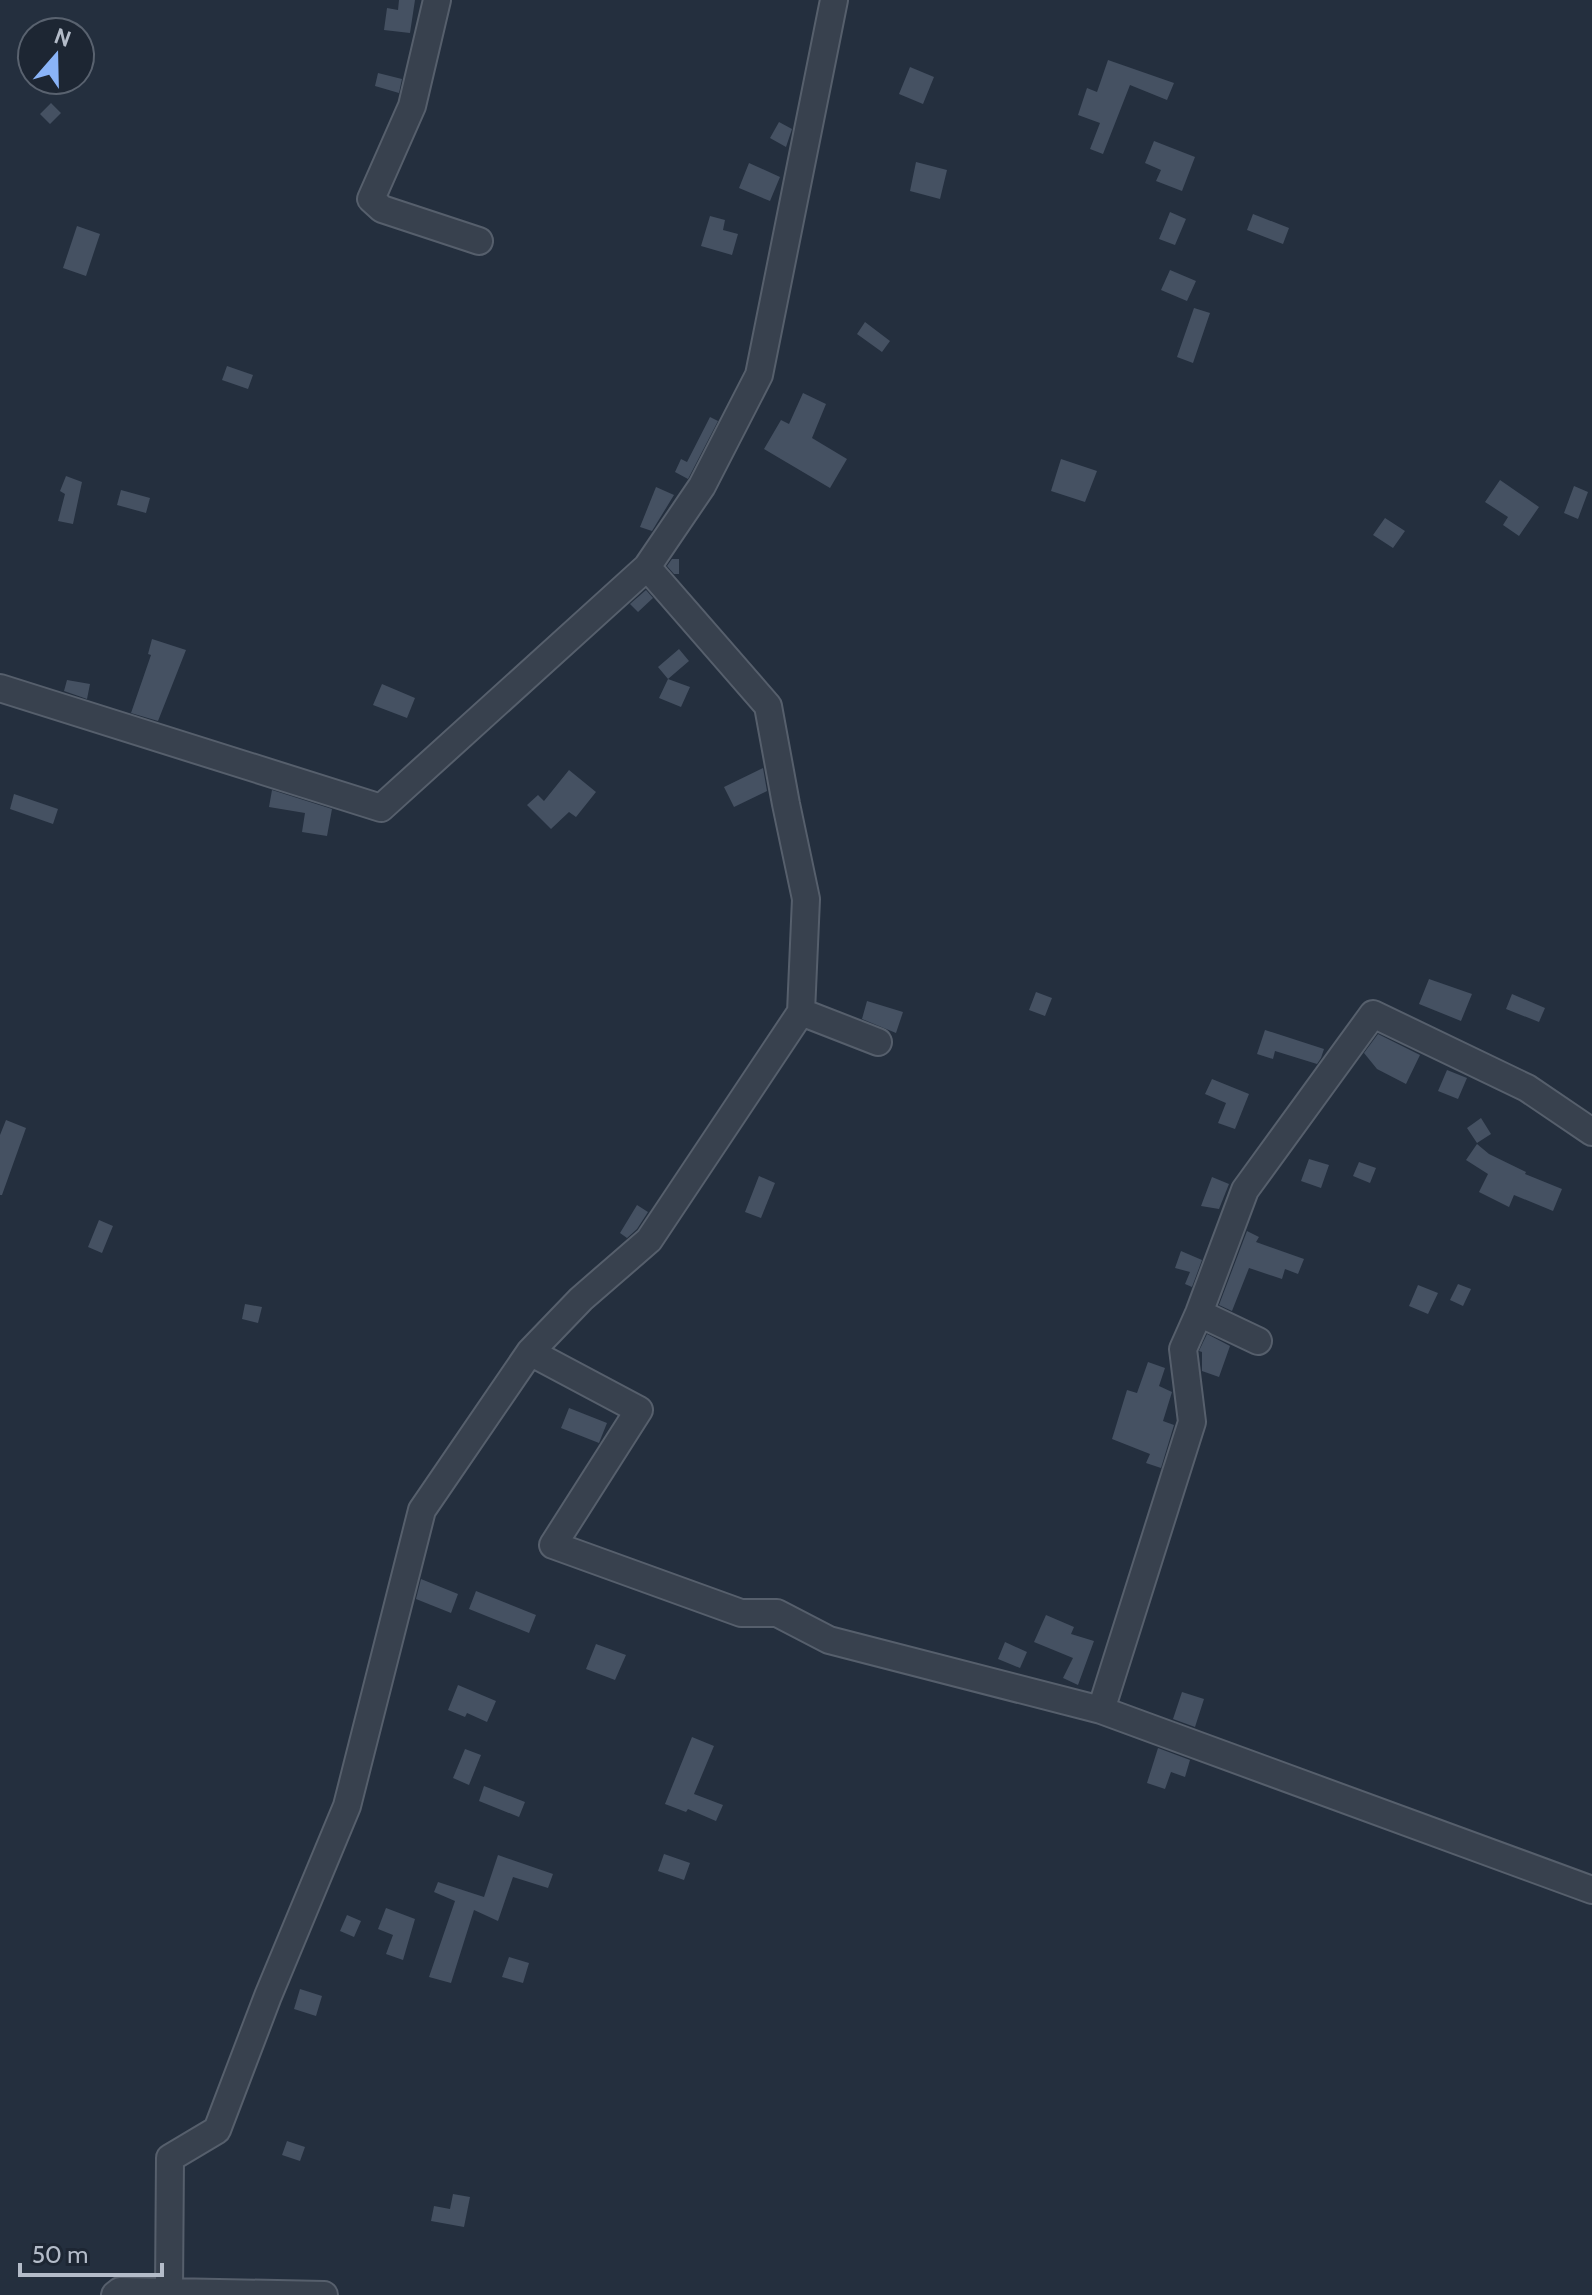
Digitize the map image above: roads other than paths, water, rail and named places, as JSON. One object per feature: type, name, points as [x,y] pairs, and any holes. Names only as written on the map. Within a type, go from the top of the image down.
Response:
[{"type":"street","points":[[437,0],[412,106],[371,199],[382,209],[479,241]]},
{"type":"street","points":[[0,688],[381,808],[647,567],[702,486],[759,375],[834,0]]},
{"type":"street","points":[[169,2292],[170,2158],[217,2130],[268,1996],[347,1806],[422,1510],[530,1352],[581,1299],[649,1240],[801,1012],[806,899],[768,706],[647,567]]},
{"type":"street","points":[[801,1012],[878,1042]]},
{"type":"street","points":[[1101,1710],[1192,1422],[1183,1349],[1245,1190],[1373,1014],[1527,1088],[1592,1132]]},
{"type":"street","points":[[1199,1313],[1258,1341]]},
{"type":"street","points":[[530,1352],[639,1410],[553,1545],[741,1613],[777,1613],[829,1640],[1101,1710],[1592,1890]]},
{"type":"street","points":[[115,2295],[120,2291],[324,2295]]}]
